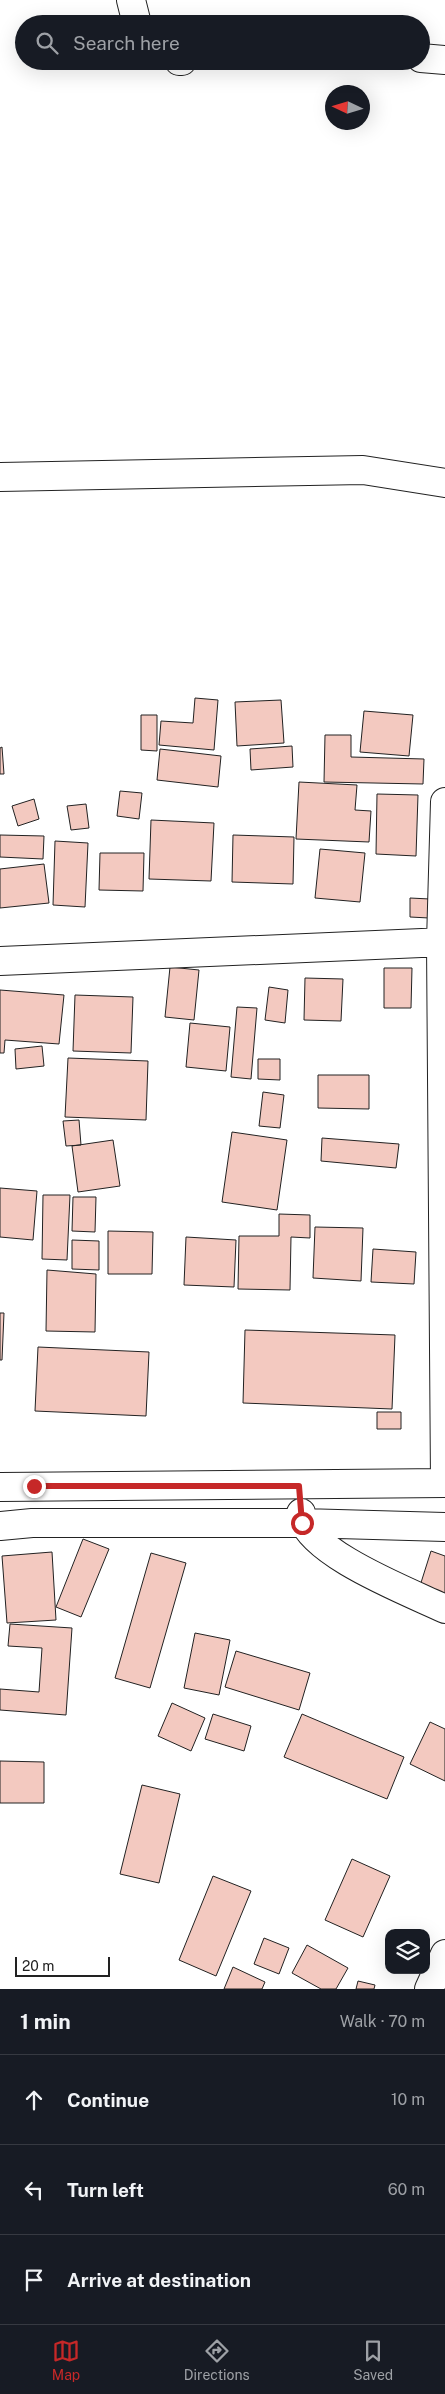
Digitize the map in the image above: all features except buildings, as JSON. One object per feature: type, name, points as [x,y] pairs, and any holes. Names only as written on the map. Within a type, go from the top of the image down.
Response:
[{"type":"street","points":[[131,0],[135,15]]},
{"type":"street","points":[[430,59],[445,60]]},
{"type":"street","points":[[0,476],[363,470],[445,483]]},
{"type":"street","points":[[0,1487],[299,1486],[445,1483],[443,942],[445,802]]},
{"type":"street","points":[[0,961],[443,942]]},
{"type":"street","points":[[32,1523],[34,1486]]},
{"type":"street","points":[[299,1486],[302,1523],[323,1546],[355,1567],[445,1609]]},
{"type":"street","points":[[0,1526],[32,1523],[302,1523],[445,1527]]},
{"type":"street","points":[[429,1989],[445,1954]]},
{"type":"route","points":[[34,1486],[299,1486],[302,1523]]}]
